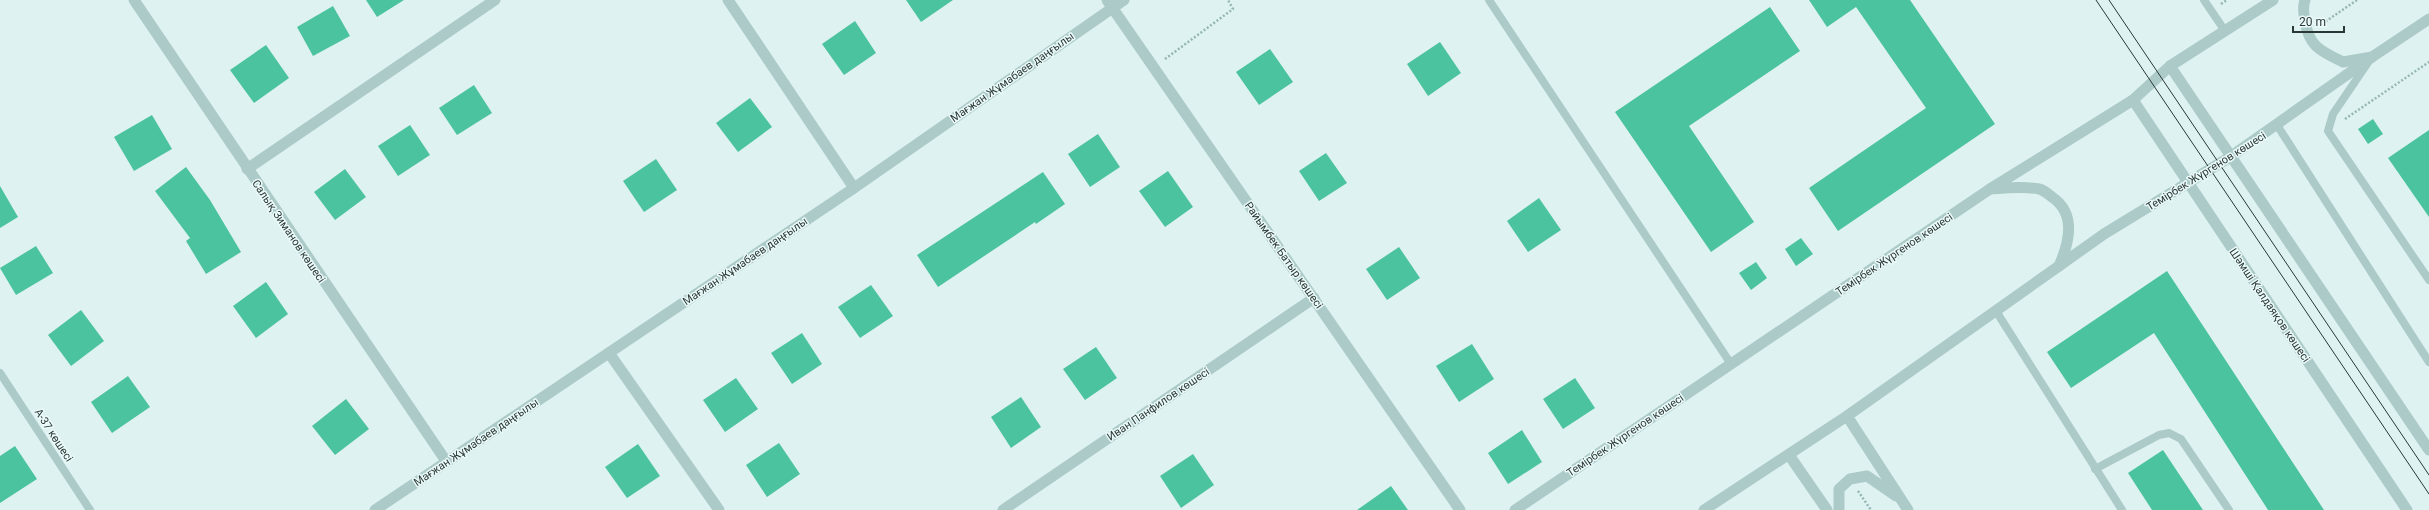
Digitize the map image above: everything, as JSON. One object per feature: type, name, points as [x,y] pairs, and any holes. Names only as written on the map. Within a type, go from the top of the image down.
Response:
[{"type":"street","name":"Салық Зиманов көшесі","points":[[134,0],[446,461]]},
{"type":"street","points":[[247,169],[494,0]]},
{"type":"street","points":[[728,0],[854,188]]},
{"type":"street","name":"Мағжан Жұмабаев даңғылы","points":[[375,510],[854,188],[1109,4],[1124,0]]},
{"type":"street","name":"Темірбек Жүргенов көшесі","points":[[1515,510],[1990,189],[2133,100],[2170,66],[2273,0]]},
{"type":"street","points":[[2305,0],[2302,6],[2307,34],[2316,48],[2342,62],[2372,57]]},
{"type":"street","name":"Райымбек Батыр көшесі","points":[[1109,4],[1460,510]]},
{"type":"street","name":"Темірбек Жүргенов көшесі","points":[[1704,510],[1847,416],[2104,234],[2230,157],[2372,57],[2428,22]]},
{"type":"street","points":[[2170,66],[2429,450]]},
{"type":"street","name":"Шәмші Қалдаяқов көшесі","points":[[2133,100],[2407,510]]},
{"type":"street","points":[[1990,189],[2020,187],[2041,189],[2061,203],[2070,228],[2067,247],[2059,266]]},
{"type":"street","name":"Иван Панфилов көшесі","points":[[1003,510],[1314,298]]},
{"type":"street","points":[[609,353],[718,510]]},
{"type":"street","points":[[1847,416],[1906,507]]},
{"type":"street","points":[[1789,454],[1827,510]]},
{"type":"street","points":[[1839,510],[1838,489],[1850,479],[1867,476],[1892,492],[1906,507]]},
{"type":"lane","points":[[1489,0],[1731,364]]},
{"type":"lane","points":[[2204,0],[2225,31]]},
{"type":"lane","points":[[2372,57],[2333,114],[2328,131],[2429,280]]},
{"type":"lane","points":[[2277,125],[2429,362]]},
{"type":"lane","points":[[1996,311],[2122,510]]},
{"type":"lane","name":"А-37 көшесі","points":[[0,373],[90,510]]},
{"type":"lane","points":[[2095,469],[2159,435],[2169,433],[2181,439],[2229,510]]},
{"type":"path","points":[[1154,67],[1234,9],[1228,0]]},
{"type":"path","points":[[2307,34],[2357,0]]},
{"type":"path","points":[[2328,131],[2429,62]]},
{"type":"path","points":[[1850,479],[1871,510]]},
{"type":"building","points":[[366,0],[404,0],[377,17]]},
{"type":"building","points":[[906,0],[953,0],[921,22]]},
{"type":"building","points":[[1809,0],[1910,0],[1995,124],[1838,231],[1809,188],[1926,108],[1856,7],[1827,27]]},
{"type":"building","points":[[333,6],[350,36],[313,56],[297,27]]},
{"type":"building","points":[[1770,7],[1800,51],[1689,126],[1754,222],[1711,252],[1615,112]]},
{"type":"building","points":[[855,21],[876,53],[844,75],[822,44]]},
{"type":"building","points":[[1440,42],[1461,73],[1428,96],[1407,64]]},
{"type":"building","points":[[266,45],[289,78],[254,103],[230,70]]},
{"type":"building","points":[[1270,49],[1293,82],[1259,105],[1236,72]]},
{"type":"building","points":[[474,85],[492,113],[457,135],[439,108]]},
{"type":"building","points":[[750,98],[772,127],[738,152],[716,123]]},
{"type":"building","points":[[152,115],[172,149],[134,171],[114,137]]},
{"type":"building","points":[[2373,119],[2383,134],[2368,144],[2358,129]]},
{"type":"building","points":[[410,125],[430,155],[398,176],[378,146]]},
{"type":"building","points":[[2429,130],[2429,217],[2388,158]]},
{"type":"building","points":[[1098,134],[1120,167],[1090,187],[1068,154]]},
{"type":"building","points":[[1326,153],[1347,183],[1319,201],[1299,171]]},
{"type":"building","points":[[656,159],[677,190],[644,212],[623,181]]},
{"type":"building","points":[[186,167],[210,200],[241,252],[206,274],[186,241],[190,238],[155,191]]},
{"type":"building","points":[[345,169],[366,197],[335,220],[314,192]]},
{"type":"building","points":[[1168,171],[1193,207],[1165,227],[1139,191]]},
{"type":"building","points":[[1043,172],[1065,204],[1036,224],[1035,222],[938,287],[917,255]]},
{"type":"building","points":[[0,186],[18,217],[0,228]]},
{"type":"building","points":[[1539,198],[1561,230],[1528,252],[1507,221]]},
{"type":"building","points":[[1801,238],[1813,254],[1796,266],[1785,249]]},
{"type":"building","points":[[36,246],[53,273],[16,295],[0,268]]},
{"type":"building","points":[[1399,247],[1420,278],[1387,300],[1366,269]]},
{"type":"building","points":[[1756,262],[1767,278],[1751,290],[1739,273]]},
{"type":"building","points":[[2167,271],[2324,510],[2268,510],[2154,333],[2071,388],[2047,352]]},
{"type":"building","points":[[266,282],[288,314],[256,338],[233,306]]},
{"type":"building","points":[[871,285],[893,316],[860,338],[838,307]]},
{"type":"building","points":[[81,310],[104,341],[71,366],[48,335]]},
{"type":"building","points":[[802,333],[822,364],[792,384],[771,353]]},
{"type":"building","points":[[1472,344],[1494,379],[1459,402],[1436,366]]},
{"type":"building","points":[[1096,347],[1117,378],[1085,400],[1063,369]]},
{"type":"building","points":[[128,376],[150,407],[112,433],[91,402]]},
{"type":"building","points":[[736,378],[758,409],[725,432],[703,400]]},
{"type":"building","points":[[1575,378],[1595,408],[1563,429],[1543,399]]},
{"type":"building","points":[[1021,397],[1041,427],[1011,448],[991,417]]},
{"type":"building","points":[[346,399],[369,429],[335,455],[312,426]]},
{"type":"building","points":[[1522,430],[1542,462],[1508,484],[1488,453]]},
{"type":"building","points":[[779,443],[800,474],[767,497],[746,465]]},
{"type":"building","points":[[638,444],[660,476],[627,498],[605,467]]},
{"type":"building","points":[[15,446],[37,479],[0,503],[0,456]]},
{"type":"building","points":[[2163,450],[2203,510],[2152,510],[2128,473]]},
{"type":"building","points":[[1193,454],[1214,485],[1181,508],[1160,476]]},
{"type":"building","points":[[1391,486],[1408,510],[1357,510]]},
{"type":"tram line","points":[[2096,0],[2429,494]]},
{"type":"tram line","points":[[2109,0],[2429,475]]}]
